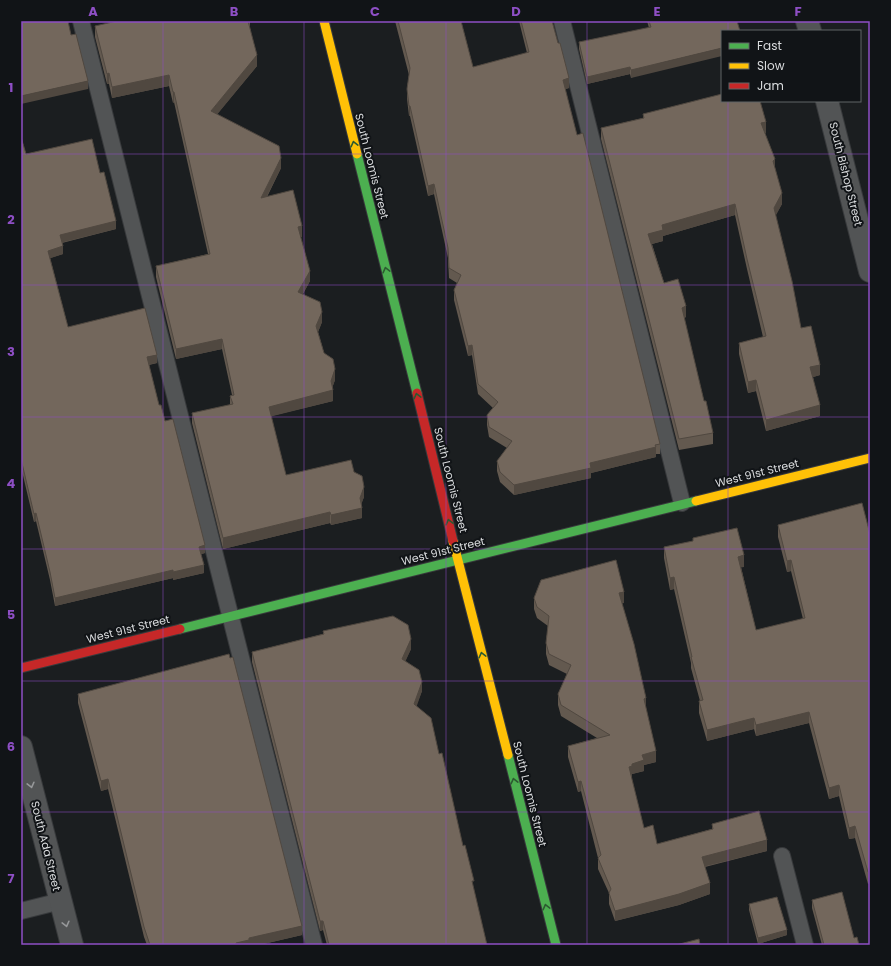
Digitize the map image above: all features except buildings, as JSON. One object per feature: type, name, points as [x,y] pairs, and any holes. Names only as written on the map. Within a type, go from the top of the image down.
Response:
[{"type":"street","name":"South Loomis Street","points":[[324,21],[458,560],[556,945]]},
{"type":"street","name":"South Bishop Street","points":[[827,102],[870,271]]},
{"type":"street","name":"West 91st Street","points":[[21,668],[682,503],[870,458]]},
{"type":"street","name":"South Ada Street","points":[[21,747],[72,945]]},
{"type":"lane","points":[[81,21],[314,945]]},
{"type":"lane","points":[[562,21],[682,503]]},
{"type":"lane","points":[[782,856],[805,945]]},
{"type":"lane","points":[[21,911],[60,901]]},
{"type":"traffic: fast","points":[[357,154],[417,393]]},
{"type":"traffic: fast","points":[[180,629],[696,501]]},
{"type":"traffic: fast","points":[[508,755],[556,945]]},
{"type":"traffic: slow","points":[[324,21],[357,154]]},
{"type":"traffic: slow","points":[[696,501],[870,458]]},
{"type":"traffic: slow","points":[[453,541],[508,755]]},
{"type":"traffic: jam","points":[[417,393],[453,541]]},
{"type":"traffic: jam","points":[[21,668],[180,629]]}]
